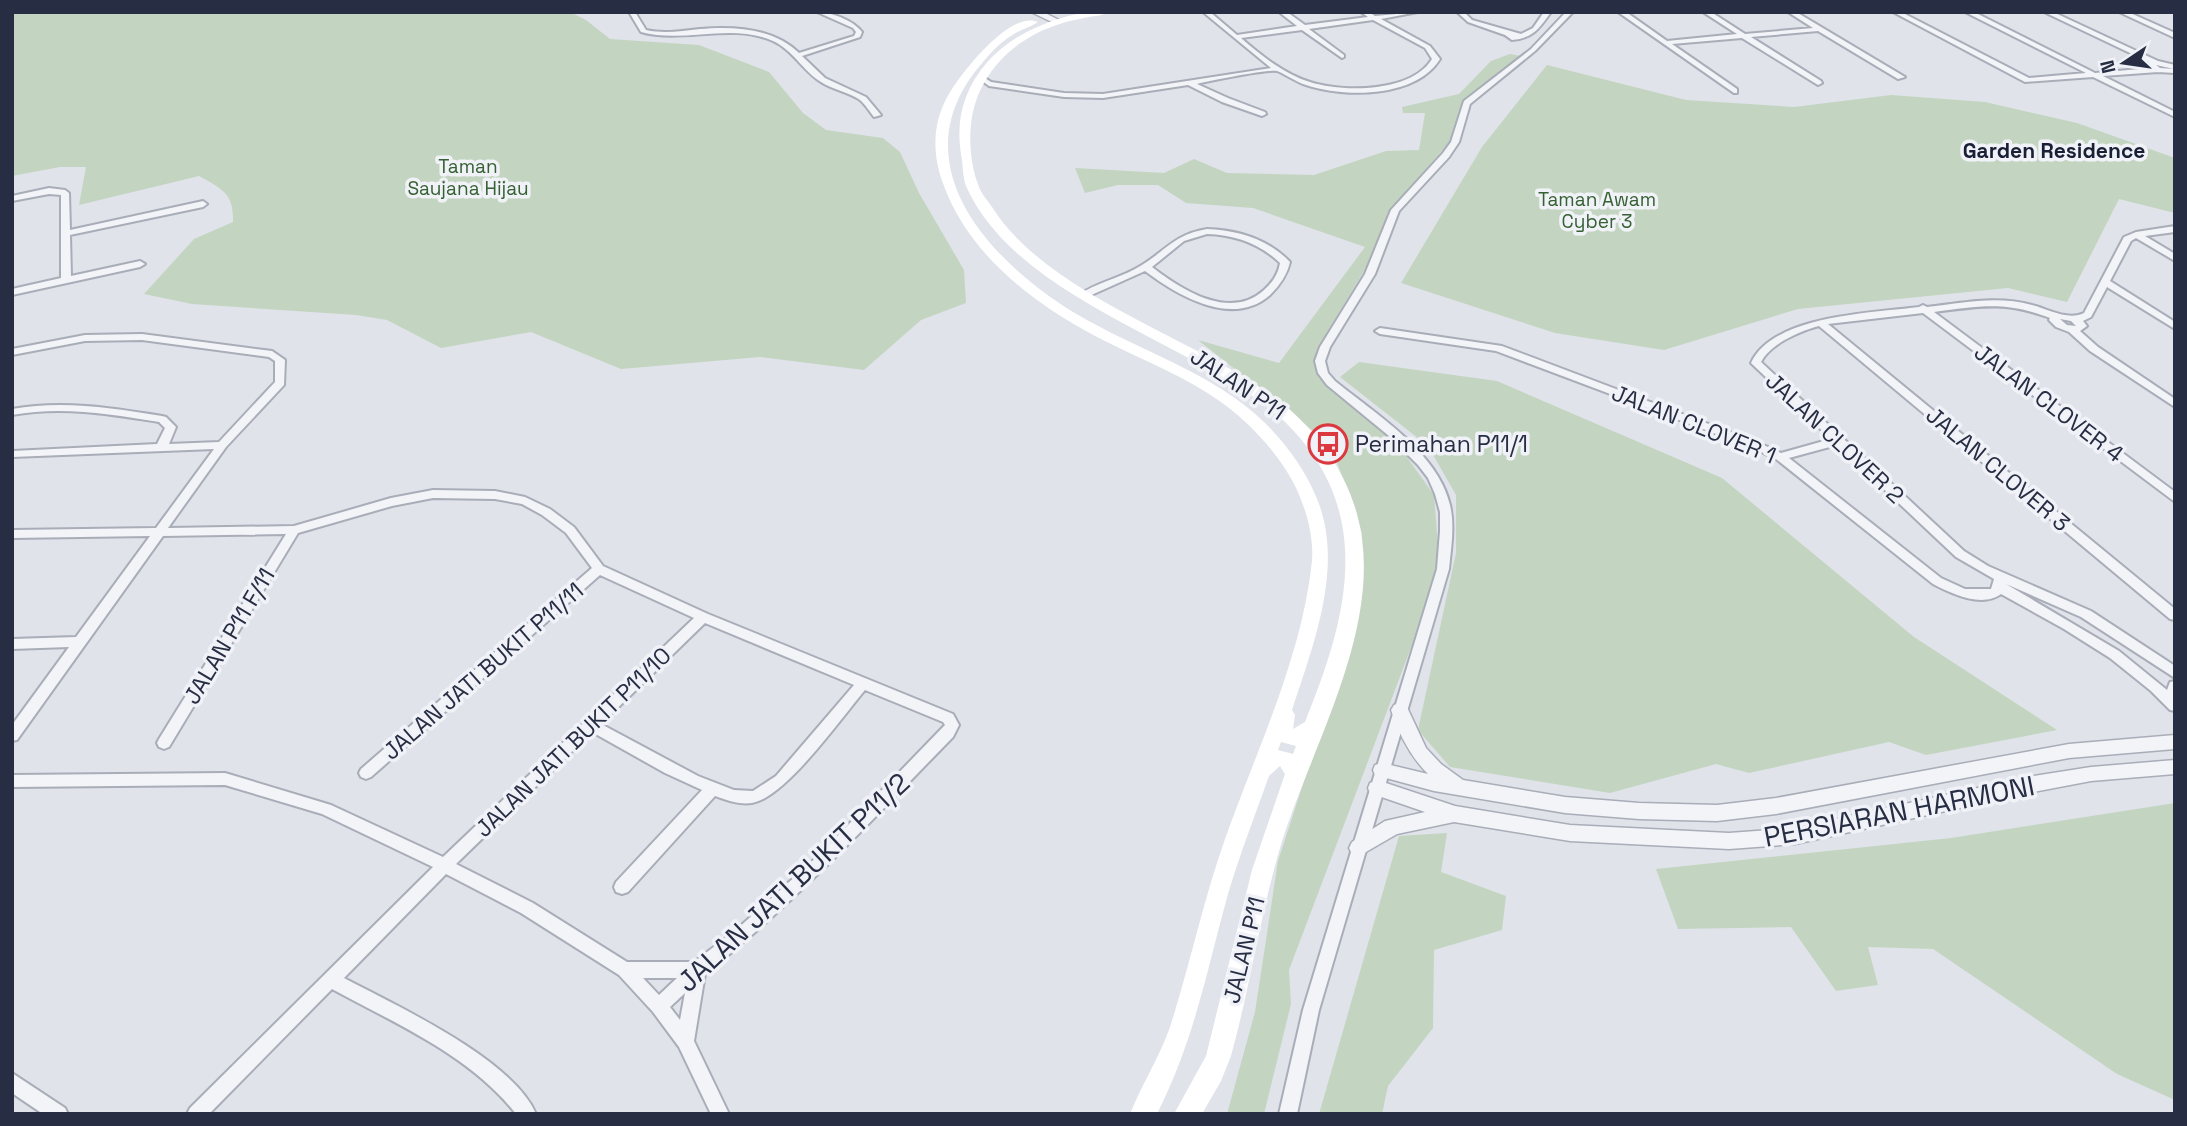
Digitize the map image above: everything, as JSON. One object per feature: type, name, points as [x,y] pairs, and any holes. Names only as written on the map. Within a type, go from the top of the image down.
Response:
[{"type":"main road","name":"JALAN P11","points":[[1105,12],[1049,16],[999,39],[961,82],[941,120],[941,151],[948,184],[958,206],[986,247],[1027,284],[1058,307],[1110,338],[1181,373],[1239,408],[1267,435],[1291,468],[1311,503],[1321,560],[1289,696],[1256,778],[1222,877],[1175,1048],[1143,1114]]},
{"type":"main road","name":"JALAN P11","points":[[1049,16],[996,61],[965,121],[963,153],[971,180],[987,212],[1022,250],[1084,295],[1239,379],[1303,430],[1326,464],[1344,498],[1353,528],[1352,604],[1340,657],[1275,828],[1214,1069],[1187,1114]]},
{"type":"main road","points":[[1027,284],[1084,295],[1100,317],[1110,338]]},
{"type":"main road","points":[[1289,696],[1283,731],[1286,736],[1297,738],[1312,728]]},
{"type":"main road","points":[[1256,778],[1268,762],[1277,758],[1290,762],[1295,774]]},
{"type":"street","points":[[632,12],[643,31],[658,35],[715,30],[749,32],[772,38],[798,55],[808,68],[822,79],[863,99],[877,115]]},
{"type":"street","points":[[798,55],[857,37],[859,32],[855,27],[820,12]]},
{"type":"street","points":[[1206,12],[1293,80],[1326,89],[1378,89],[1423,76],[1436,59],[1434,54],[1419,41],[1364,12]]},
{"type":"street","points":[[1282,12],[1342,56]]},
{"type":"street","points":[[1236,37],[1415,12]]},
{"type":"street","points":[[1460,12],[1470,21],[1509,34],[1515,39],[1535,29],[1548,12]]},
{"type":"street","points":[[1288,1114],[1311,1010],[1443,569],[1447,528],[1441,494],[1427,471],[1404,443],[1331,383],[1323,373],[1320,360],[1334,329],[1370,274],[1395,210],[1455,142],[1467,103],[1525,57],[1570,12]]},
{"type":"street","points":[[1621,12],[1734,91]]},
{"type":"street","points":[[1706,12],[1818,83]]},
{"type":"street","points":[[1791,12],[1902,77]]},
{"type":"street","points":[[1896,12],[2028,80],[2099,76],[2154,66]]},
{"type":"street","points":[[1968,12],[2175,115]]},
{"type":"street","points":[[2047,12],[2154,66]]},
{"type":"street","points":[[2122,12],[2175,36]]},
{"type":"street","points":[[1665,43],[1819,29]]},
{"type":"street","points":[[2078,76],[2090,72],[2154,66],[2173,68]]},
{"type":"street","points":[[985,85],[1103,96],[1276,69]]},
{"type":"street","points":[[1191,83],[1262,114]]},
{"type":"street","points":[[12,199],[49,191],[65,192],[66,281]]},
{"type":"street","points":[[67,233],[203,204]]},
{"type":"street","points":[[2075,325],[2088,315],[2123,244],[2136,235],[2175,229]]},
{"type":"street","points":[[1084,295],[1146,267],[1182,238],[1197,232],[1217,231],[1242,237],[1270,249],[1285,262],[1282,274],[1266,295],[1250,305],[1231,307],[1202,300],[1164,282],[1146,267]]},
{"type":"street","points":[[2136,235],[2175,258]]},
{"type":"street","points":[[12,292],[140,264]]},
{"type":"street","points":[[2105,282],[2175,326]]},
{"type":"street","name":"JALAN CLOVER 2","points":[[2000,582],[1960,554],[1755,363],[1761,352],[1783,338],[1821,323],[1923,309],[2007,303],[2029,307],[2056,317],[2054,320],[2058,325],[2075,325],[2094,349],[2175,404]]},
{"type":"street","name":"JALAN CLOVER 4","points":[[1923,309],[2175,498]]},
{"type":"street","name":"JALAN CLOVER 3","points":[[1821,323],[2175,615]]},
{"type":"street","name":"JALAN CLOVER 1","points":[[1380,331],[1498,348],[1780,457],[1937,580],[1958,593],[1978,596],[1995,593],[2000,582]]},
{"type":"street","points":[[12,352],[85,338],[142,337],[272,354],[280,360],[280,383],[222,445],[12,736]]},
{"type":"street","points":[[12,412],[38,406],[63,405],[162,419],[171,427],[162,446]]},
{"type":"street","points":[[1780,457],[1837,441]]},
{"type":"street","points":[[12,454],[222,445]]},
{"type":"street","points":[[12,534],[294,530],[391,502],[433,494],[495,495],[525,501],[546,512],[570,530],[599,569],[703,617],[864,682],[781,780],[765,794],[751,798],[735,798],[712,789],[592,725]]},
{"type":"street","name":"JALAN P11 F/11","points":[[164,743],[294,530]]},
{"type":"street","name":"JALAN JATI BUKIT P11/11","points":[[366,773],[599,569]]},
{"type":"street","points":[[2000,582],[2086,614],[2175,673]]},
{"type":"street","points":[[2000,582],[2077,630],[2172,704],[2175,686]]},
{"type":"street","name":"JALAN JATI BUKIT P11/10","points":[[195,1114],[443,867],[703,617]]},
{"type":"street","points":[[12,644],[79,642]]},
{"type":"street","name":"JALAN JATI BUKIT P11/2","points":[[659,1006],[825,859],[948,733],[952,725],[948,718],[864,682]]},
{"type":"street","points":[[1400,710],[1408,738],[1424,759],[1443,776],[1463,788]]},
{"type":"street","name":"PERSIARAN HARMONI","points":[[1380,779],[1463,788],[1565,805],[1639,811],[1717,813],[1776,806],[2069,751],[2175,742]]},
{"type":"street","name":"PERSIARAN HARMONI","points":[[1380,779],[1455,814],[1570,833],[1728,841],[1795,836],[2040,783],[2175,767]]},
{"type":"street","points":[[12,782],[225,779],[326,809],[527,908],[625,970],[659,1006],[685,1041],[720,1114]]},
{"type":"street","points":[[622,887],[712,789]]},
{"type":"street","points":[[1359,848],[1392,827],[1455,814]]},
{"type":"street","points":[[625,970],[697,970],[685,1041]]},
{"type":"street","points":[[330,979],[466,1055],[499,1080],[527,1114]]},
{"type":"street","points":[[12,1082],[59,1114]]},
{"type":"green space","name":"Taman Saujana Hijau","points":[[12,12],[570,12],[586,20],[610,39],[699,45],[769,72],[803,113],[826,130],[883,138],[900,152],[919,193],[964,270],[966,303],[921,320],[864,370],[760,357],[621,369],[531,332],[441,348],[387,320],[356,315],[192,304],[144,294],[194,239],[233,222],[229,198],[199,176],[79,205],[86,167],[60,167],[12,176]]},
{"type":"green space","points":[[1510,54],[1521,56],[1462,104],[1451,140],[1423,173],[1320,344],[1319,378],[1399,446],[1434,495],[1439,558],[1412,645],[1289,970],[1291,1004],[1264,1114],[1227,1114],[1255,1012],[1278,861],[1358,615],[1362,533],[1331,445],[1198,340],[1279,363],[1365,247],[1253,208],[1186,203],[1158,185],[1118,185],[1085,193],[1075,168],[1164,173],[1194,159],[1227,173],[1314,175],[1386,151],[1419,150],[1425,113],[1403,113],[1402,107],[1459,94],[1491,61]]},
{"type":"green space","name":"Taman Awam Cyber 3","points":[[1547,65],[1686,100],[1794,107],[1891,95],[1985,102],[2077,123],[2175,158],[2175,213],[2119,199],[2067,302],[2008,288],[1798,309],[1664,350],[1555,333],[1401,283],[1482,147]]},
{"type":"green space","points":[[1359,362],[1497,381],[1722,478],[1914,637],[2057,730],[1926,755],[1889,742],[1749,773],[1716,764],[1610,793],[1450,767],[1418,730],[1456,553],[1456,495],[1428,446],[1340,377]]},
{"type":"green space","points":[[2175,803],[2175,1100],[2117,1074],[1933,949],[1868,947],[1878,985],[1836,991],[1791,927],[1678,929],[1656,869],[1951,838]]},
{"type":"green space","points":[[1447,833],[1441,872],[1506,896],[1502,930],[1434,950],[1433,1028],[1388,1086],[1382,1114],[1319,1114],[1399,836]]},
{"type":"place","name":"Perimahan P11/1","points":[[1328,444]]},
{"type":"district","name":"Garden Residence","points":[[2054,151]]}]
